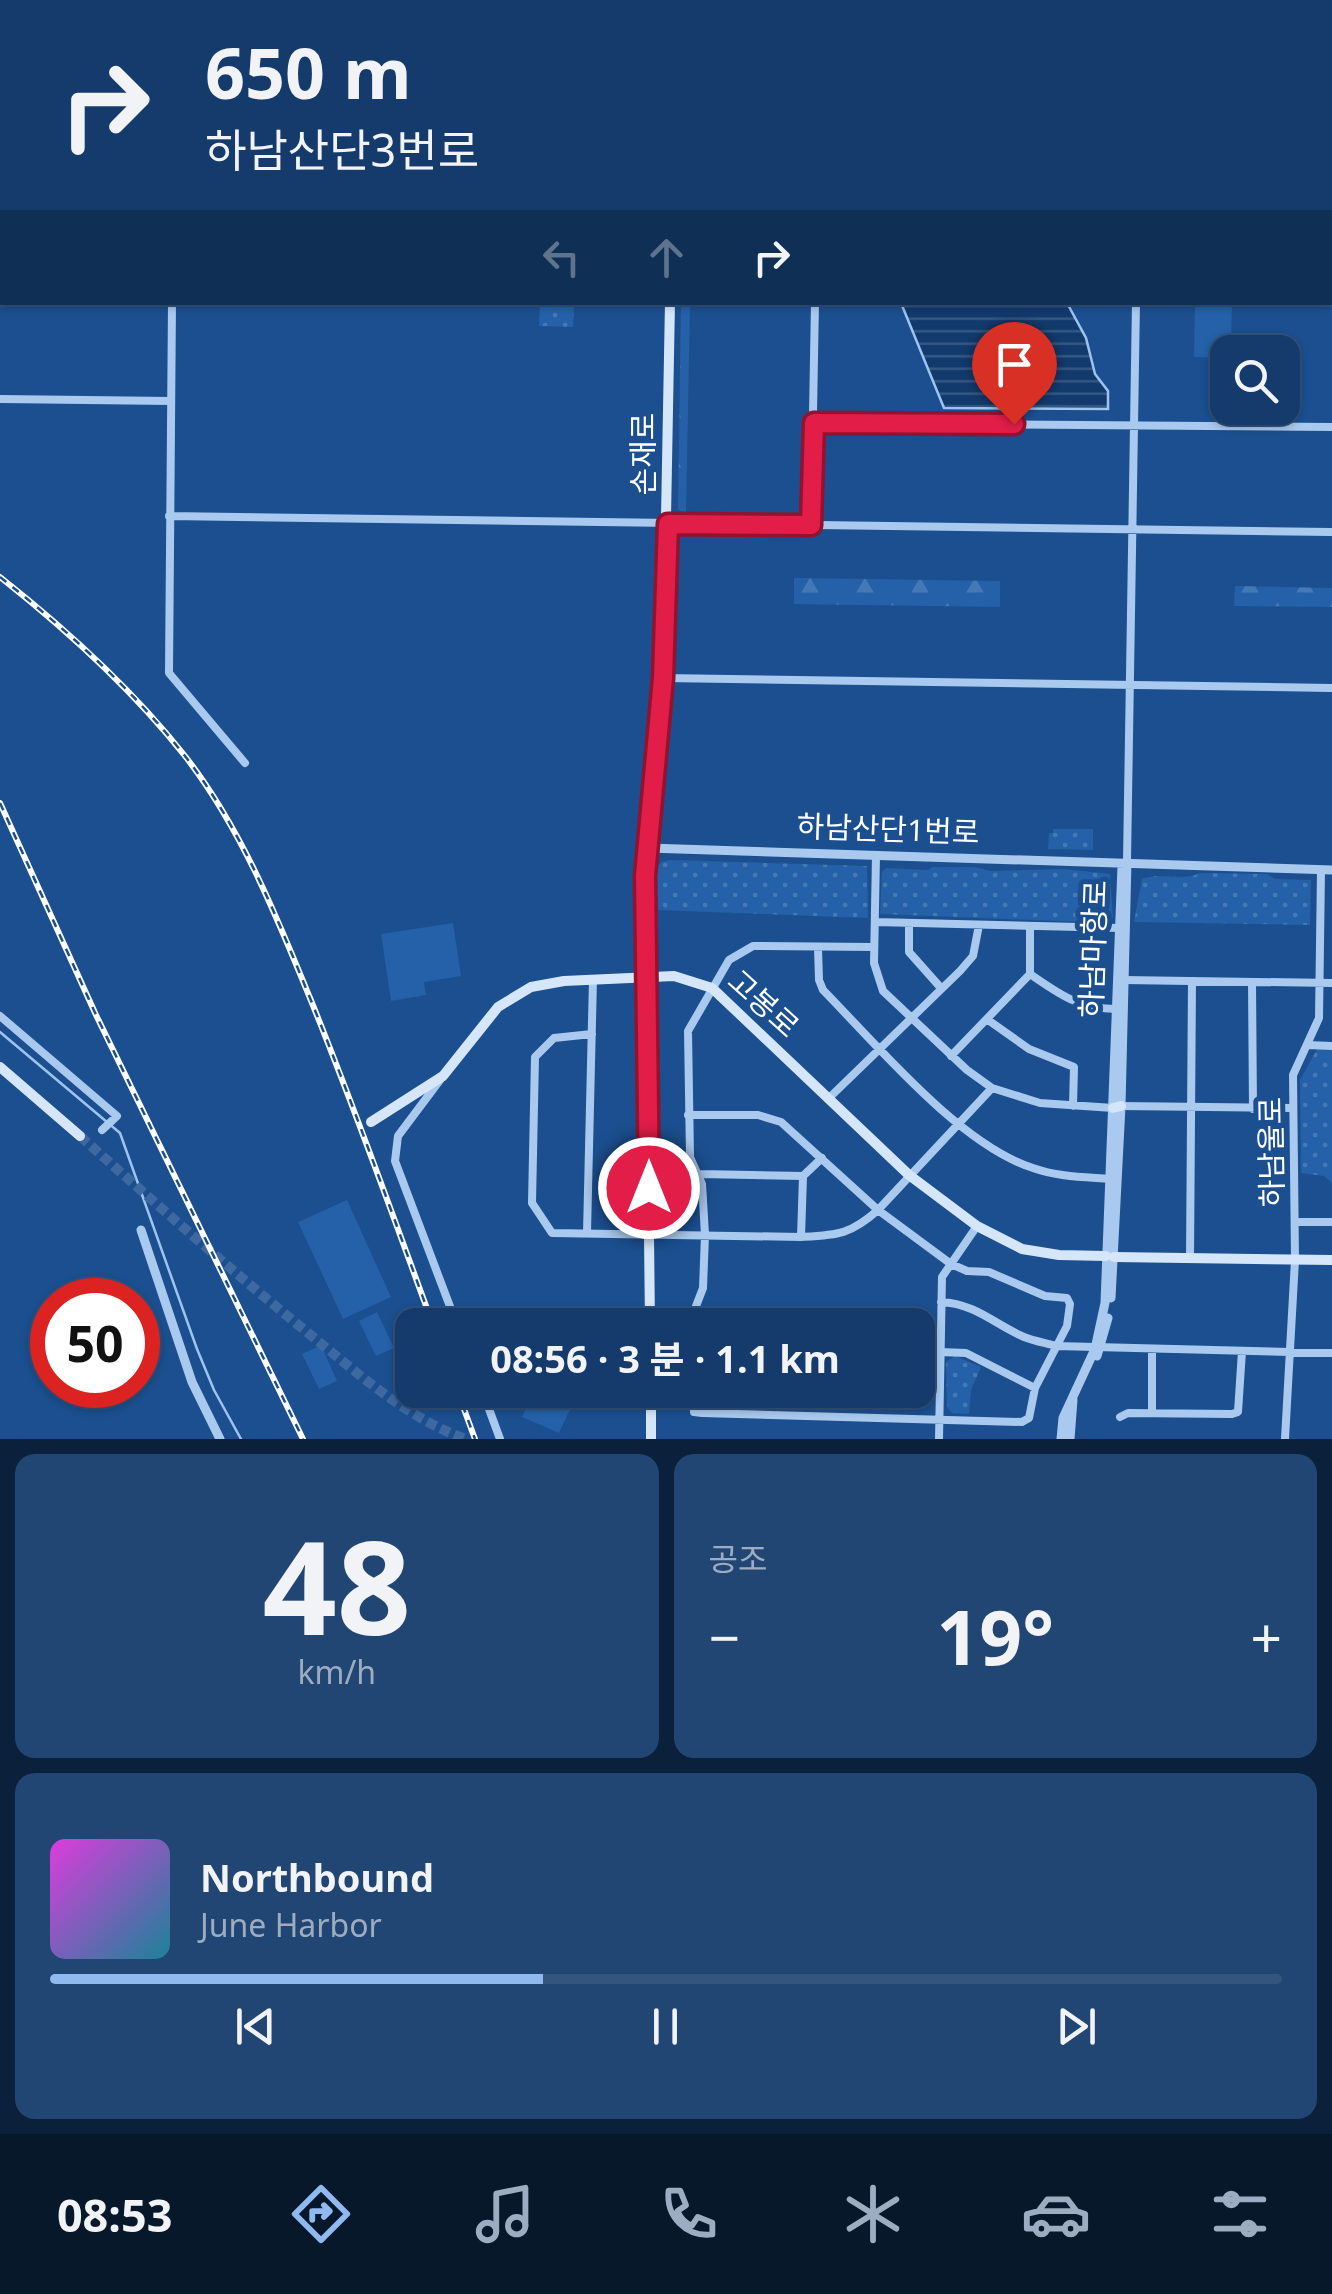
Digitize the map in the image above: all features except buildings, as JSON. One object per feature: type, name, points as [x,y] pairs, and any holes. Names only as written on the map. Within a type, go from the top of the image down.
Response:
[{"type":"main road","name":"손재로","points":[[650,1308],[645,876],[663,678],[670,305]]},
{"type":"main road","name":"고봉로","points":[[371,1122],[443,1076],[484,1022],[508,1000],[531,987],[593,979],[674,976],[712,988],[908,1176],[977,1226],[1022,1249],[1059,1255],[1332,1260]]},
{"type":"main road","points":[[0,1067],[80,1136]]},
{"type":"main road","points":[[651,1408],[651,1439]]},
{"type":"street","points":[[172,305],[169,673],[246,763]]},
{"type":"street","points":[[811,525],[815,305]]},
{"type":"street","points":[[1127,861],[1136,305]]},
{"type":"street","points":[[0,399],[171,401]]},
{"type":"street","points":[[814,423],[1332,427]]},
{"type":"street","points":[[168,516],[1332,532]]},
{"type":"street","points":[[663,678],[1332,688]]},
{"type":"street","name":"하남산단1번로","points":[[648,848],[1326,870]]},
{"type":"street","points":[[876,854],[874,946],[876,976],[883,991],[951,1056],[992,1088],[1040,1103],[1073,1106],[1292,1108]]},
{"type":"street","name":"하남마항로","points":[[1070,1439],[1073,1400],[1098,1349],[1111,1305],[1110,1179],[1117,1107],[1122,866],[1127,861]]},
{"type":"street","name":"하남마항로","points":[[1110,1256],[1127,861]]},
{"type":"street","name":"하남울로","points":[[1286,1439],[1295,1260],[1293,1075],[1319,1018],[1326,870]]},
{"type":"street","points":[[875,922],[1120,928]]},
{"type":"street","points":[[909,924],[909,952],[941,988]]},
{"type":"street","points":[[828,1099],[973,956],[979,925]]},
{"type":"street","points":[[951,1056],[1030,974],[1030,926]]},
{"type":"street","points":[[695,1308],[702,1288],[705,1235],[700,1174],[690,1157],[688,1031],[729,960],[753,946],[874,946]]},
{"type":"street","points":[[818,948],[823,990],[958,1124],[998,1152],[1030,1168],[1057,1175],[1110,1179]]},
{"type":"street","points":[[1030,974],[1068,1001],[1096,1009],[1117,1009]]},
{"type":"street","points":[[587,1233],[593,979]]},
{"type":"street","points":[[1124,980],[1332,982]]},
{"type":"street","points":[[1190,1258],[1192,981]]},
{"type":"street","points":[[1252,982],[1253,1109]]},
{"type":"street","points":[[0,1016],[117,1116],[103,1128]]},
{"type":"street","points":[[988,1020],[1029,1050],[1074,1067],[1073,1106]]},
{"type":"street","points":[[592,1034],[554,1038],[534,1057],[532,1203],[552,1233],[801,1237],[841,1234],[859,1228],[878,1210],[992,1088]]},
{"type":"street","points":[[1307,1045],[1332,1046]]},
{"type":"street","points":[[443,1076],[402,1130],[396,1160],[451,1308]]},
{"type":"street","points":[[688,1115],[758,1115],[781,1122],[878,1210],[951,1264],[966,1271],[988,1272],[1045,1296],[1066,1298],[1070,1304],[1067,1326],[1035,1388],[1029,1418],[1022,1422],[702,1413],[694,1412],[694,1408]]},
{"type":"street","points":[[801,1237],[804,1176],[822,1158]]},
{"type":"street","points":[[700,1174],[804,1176]]},
{"type":"street","points":[[1295,1222],[1332,1222]]},
{"type":"street","points":[[939,1439],[942,1277],[977,1226]]},
{"type":"street","points":[[141,1230],[192,1382],[220,1439]]},
{"type":"street","points":[[940,1302],[960,1303],[1022,1336],[1056,1346],[1332,1353]]},
{"type":"street","name":"하남마항로","points":[[1061,1439],[1066,1406],[1098,1349]]},
{"type":"street","points":[[1152,1350],[1152,1414]]},
{"type":"street","points":[[940,1352],[966,1353],[1035,1388]]},
{"type":"street","points":[[1120,1418],[1128,1413],[1238,1412],[1242,1352]]},
{"type":"street","points":[[489,1408],[500,1439]]},
{"type":"green space","points":[[540,305],[574,305],[573,327],[539,326]]},
{"type":"green space","points":[[681,305],[690,305],[686,515],[678,509]]},
{"type":"green space","points":[[1195,305],[1232,305],[1231,335],[1210,335],[1210,357],[1194,357]]},
{"type":"green space","points":[[794,578],[1000,581],[1000,607],[794,604]]},
{"type":"green space","points":[[1235,586],[1332,588],[1332,607],[1234,606]]},
{"type":"green space","points":[[1053,829],[1093,829],[1093,850],[1048,849]]},
{"type":"green space","points":[[661,862],[867,866],[868,918],[656,910],[655,870]]},
{"type":"green space","points":[[886,868],[990,871],[1064,869],[1110,874],[1113,918],[1109,923],[880,914],[882,872]]},
{"type":"green space","points":[[1200,873],[1267,874],[1275,879],[1311,880],[1310,925],[1134,922],[1142,879]]},
{"type":"green space","points":[[453,923],[461,976],[424,982],[426,995],[391,1001],[381,934]]},
{"type":"green space","points":[[1317,1049],[1332,1049],[1332,1183],[1324,1176],[1301,1173],[1300,1080]]},
{"type":"green space","points":[[347,1200],[391,1297],[343,1319],[298,1222]]},
{"type":"green space","points":[[377,1312],[394,1348],[376,1356],[359,1321]]},
{"type":"green space","points":[[321,1345],[337,1381],[319,1389],[302,1354]]},
{"type":"green space","points":[[955,1356],[981,1367],[971,1390],[969,1414],[952,1413],[947,1407],[946,1362]]},
{"type":"green space","points":[[526,1408],[571,1408],[559,1433],[522,1417]]},
{"type":"shaded area","points":[[902,305],[1068,305],[1086,338],[1095,374],[1108,391],[1108,409],[944,408]]},
{"type":"waterway","points":[[0,1032],[120,1133],[197,1349],[241,1439]]},
{"type":"tunnel","points":[[80,1136],[224,1263],[367,1381],[424,1420],[466,1439]]},
{"type":"railway","points":[[0,577],[74,639],[143,707],[185,756],[240,842],[310,998],[427,1308]]},
{"type":"railway","points":[[0,803],[96,1015],[303,1439]]},
{"type":"railway","points":[[464,1408],[475,1439]]},
{"type":"route","points":[[649,1188],[645,876],[663,678],[668,524],[811,525],[814,423],[1014,424]]}]
